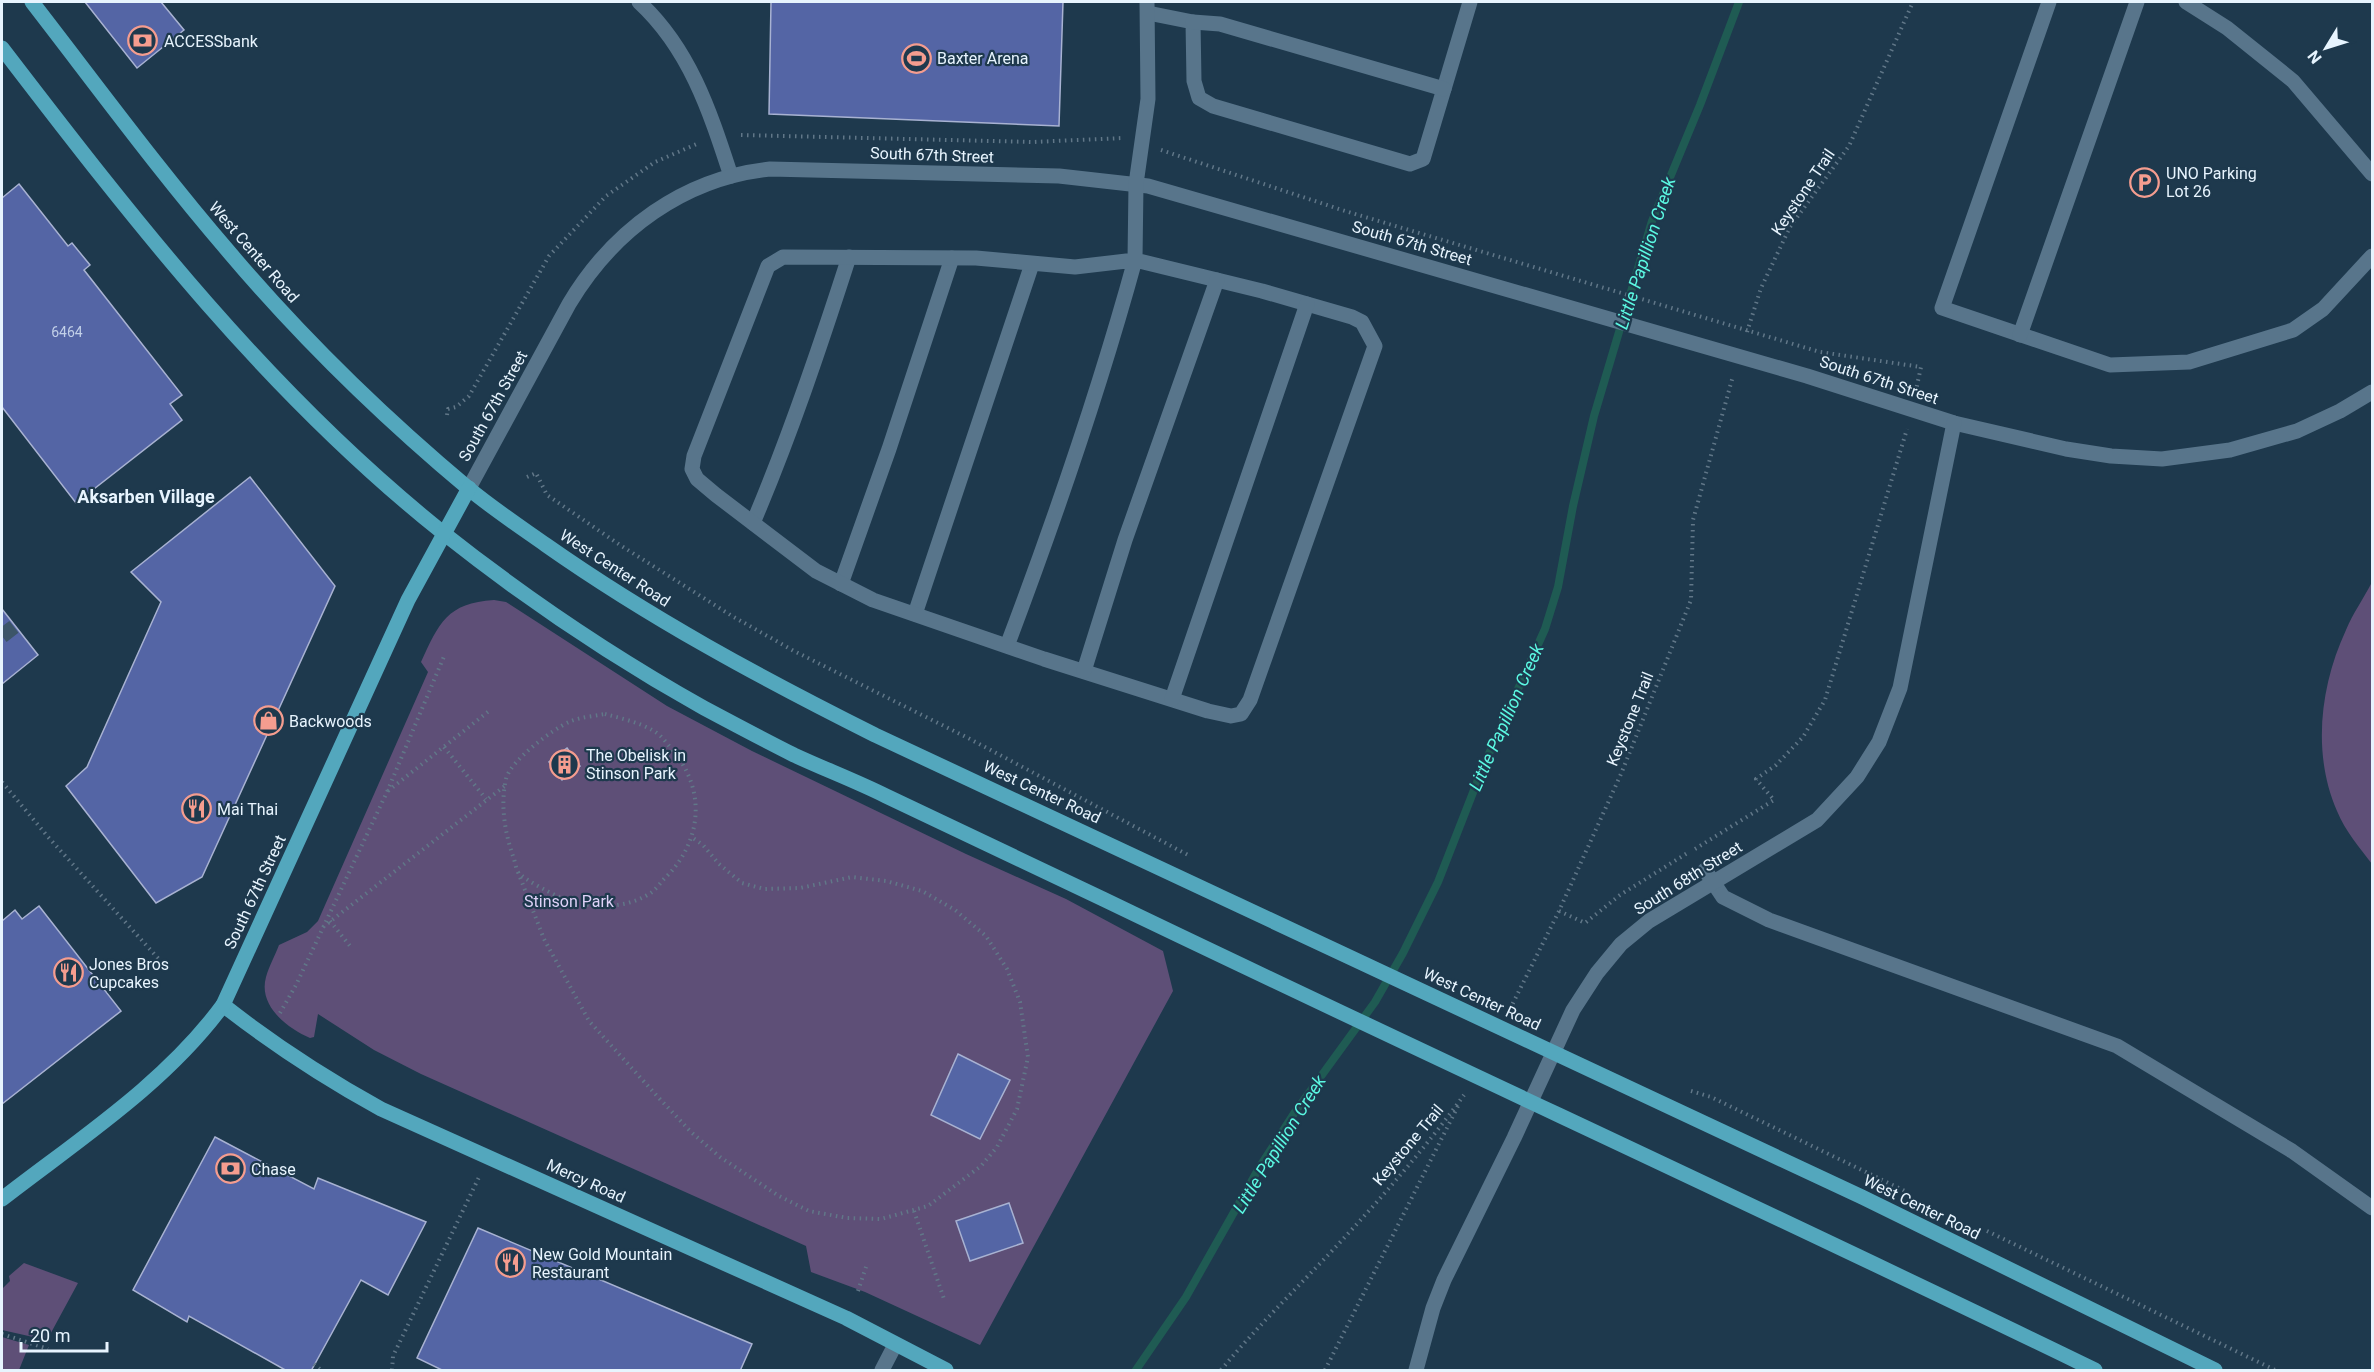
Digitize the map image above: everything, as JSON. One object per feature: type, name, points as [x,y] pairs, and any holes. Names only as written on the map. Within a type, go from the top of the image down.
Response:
[{"type":"main road","name":"West Center Road","points":[[32,2],[199,216],[256,283],[368,398],[469,488],[570,562],[677,630],[740,666],[875,735],[1862,1197],[2215,1371]]},
{"type":"main road","points":[[2,48],[161,251],[273,378],[337,439],[444,533],[591,638],[703,707],[791,753],[1830,1241],[2095,1371]]},
{"type":"main road","name":"South 67th Street","points":[[2,1199],[159,1075],[203,1032],[223,1005],[408,600],[469,488]]},
{"type":"main road","name":"Mercy Road","points":[[223,1005],[268,1041],[324,1077],[381,1109],[846,1318],[946,1371]]},
{"type":"street","points":[[639,2],[662,25],[695,76],[709,108],[731,176]]},
{"type":"street","points":[[1193,22],[1194,81],[1199,98],[1213,106],[1410,164],[1423,159],[1470,2]]},
{"type":"street","points":[[2049,2],[1942,308],[2110,365],[2189,362],[2293,330],[2323,309],[2373,255]]},
{"type":"street","points":[[2020,334],[2137,2]]},
{"type":"street","points":[[2186,2],[2227,28],[2293,81],[2373,174]]},
{"type":"street","points":[[1007,646],[1053,525],[1105,367],[1135,260],[1136,184],[1148,99],[1148,7],[1193,22],[1220,24],[1444,89]]},
{"type":"street","name":"South 67th Street","points":[[469,488],[569,304],[596,264],[620,238],[653,211],[682,195],[731,176],[755,171],[787,169],[1059,176],[1136,184],[1208,202],[1807,376],[1954,423],[2066,449],[2131,458],[2173,458],[2223,452],[2282,437],[2325,418],[2373,392]]},
{"type":"street","points":[[783,256],[952,258],[1032,264],[1075,267],[1135,260],[1306,304],[1362,322],[1375,346],[1250,700],[1241,714],[1231,716],[1083,672],[873,600],[816,571],[697,478],[692,469],[694,456],[768,266],[783,256]]},
{"type":"street","points":[[753,523],[804,394],[849,257]]},
{"type":"street","points":[[841,584],[889,449],[952,258]]},
{"type":"street","points":[[915,614],[1032,264]]},
{"type":"street","points":[[1083,672],[1125,540],[1217,280]]},
{"type":"street","points":[[1172,699],[1306,304]]},
{"type":"street","name":"South 68th Street","points":[[1416,1371],[1425,1333],[1444,1280],[1586,988],[1608,957],[1641,927],[1708,876],[1817,820],[1857,777],[1879,742],[1900,688],[1954,423]]},
{"type":"street","points":[[1708,876],[1723,897],[1769,920],[2117,1046],[2292,1151],[2373,1208]]},
{"type":"street","points":[[882,1371],[895,1345]]},
{"type":"path","name":"Keystone Trail","points":[[1744,341],[1761,288],[1791,227],[1849,146],[1912,2]]},
{"type":"path","points":[[1217,168],[1345,211],[1820,352],[1921,367],[1905,438],[1825,700],[1803,737],[1776,765],[1756,779],[1774,800],[1620,896],[1585,923],[1559,910]]},
{"type":"path","name":"Keystone Trail","points":[[1509,1012],[1559,910],[1621,774],[1691,600],[1693,520],[1734,373]]},
{"type":"path","points":[[527,477],[536,473],[547,495],[672,579],[752,628],[851,681],[968,738],[1192,857]]},
{"type":"path","points":[[329,919],[446,654]]},
{"type":"path","points":[[387,792],[489,711]]},
{"type":"path","points":[[518,872],[545,890],[566,900],[591,906],[624,903],[649,894],[679,865],[693,838],[695,793],[684,764],[653,730],[605,714],[570,721],[524,754],[506,777],[504,808],[506,836],[518,872],[544,939],[589,1021],[680,1120],[720,1157],[779,1196],[809,1211],[847,1218],[881,1219],[928,1206],[981,1166],[997,1147],[1017,1109],[1028,1057],[1020,1002],[1007,969],[986,936],[955,910],[922,891],[886,881],[852,877],[800,888],[764,889],[742,883],[693,838]]},
{"type":"path","points":[[444,747],[486,799]]},
{"type":"path","points":[[2,782],[49,838],[166,967]]},
{"type":"path","points":[[280,1013],[296,985],[322,927],[329,919],[506,785]]},
{"type":"path","points":[[329,919],[350,946]]},
{"type":"path","name":"Keystone Trail","points":[[1221,1371],[1259,1326],[1365,1215],[1419,1153],[1464,1096],[1469,1085]]},
{"type":"path","points":[[1683,1088],[1711,1097],[1913,1195]]},
{"type":"path","points":[[1325,1371],[1464,1096]]},
{"type":"path","points":[[392,1371],[393,1356],[489,1157]]},
{"type":"path","points":[[914,1211],[944,1299]]},
{"type":"path","points":[[1985,1230],[2275,1371]]},
{"type":"path","points":[[858,1291],[867,1264]]},
{"type":"path","points":[[2,1334],[48,1349]]},
{"type":"path","points":[[315,1364],[321,1371]]},
{"type":"green space","points":[[2372,582],[2372,864],[2348,832],[2329,789],[2324,767],[2322,720],[2330,674],[2337,652]]},
{"type":"green space","name":"Stinson Park","points":[[494,600],[506,602],[667,706],[752,751],[966,854],[1066,899],[1163,951],[1173,991],[980,1345],[865,1292],[811,1272],[806,1246],[421,1074],[374,1050],[318,1014],[314,1037],[310,1038],[301,1034],[276,1015],[270,1006],[266,997],[266,977],[279,945],[307,932],[318,921],[428,672],[421,662],[433,636],[447,618],[465,605]]},
{"type":"green space","points":[[24,1263],[78,1283],[46,1342],[2,1330],[2,1289],[10,1281],[9,1276]]},
{"type":"green space","points":[[2,1337],[29,1345],[19,1370],[2,1370]]},
{"type":"building","name":"ACCESSbank","points":[[85,2],[161,2],[184,30],[137,68]]},
{"type":"building","name":"Baxter Arena","points":[[771,2],[1063,2],[1059,126],[769,114]]},
{"type":"building","points":[[19,184],[68,246],[72,243],[90,265],[84,270],[182,395],[170,404],[182,420],[76,503],[2,407],[2,198]]},
{"type":"building","points":[[250,477],[335,586],[202,877],[156,903],[66,786],[87,767],[161,602],[131,572]]},
{"type":"building","points":[[2,609],[38,655],[2,684]]},
{"type":"building","name":"The Obelisk in Stinson Park","points":[[567,748],[580,766],[562,780],[549,762]]},
{"type":"building","points":[[39,906],[121,1011],[2,1104],[2,921],[15,910],[22,919]]},
{"type":"building","points":[[958,1054],[1010,1080],[980,1139],[931,1115]]},
{"type":"building","points":[[215,1137],[314,1189],[318,1178],[426,1222],[388,1295],[361,1280],[311,1371],[287,1371],[189,1316],[187,1322],[133,1290]]},
{"type":"building","points":[[1009,1203],[1023,1243],[970,1261],[956,1221]]},
{"type":"building","points":[[478,1228],[752,1344],[740,1371],[444,1371],[417,1358]]},
{"type":"waterway","name":"Little Papillion Creek","points":[[1136,1370],[1186,1297],[1259,1168],[1295,1112],[1375,1002],[1403,953],[1438,882],[1483,767],[1545,629],[1558,587],[1573,506],[1594,416],[1652,221],[1739,2]]},
{"type":"tunnel","points":[[2,636],[15,626]]},
{"type":"place","name":"ACCESSbank","points":[[143,41]]},
{"type":"place","name":"Baxter Arena","points":[[916,58]]},
{"type":"place","name":"UNO Parking Lot 26","points":[[2145,182]]},
{"type":"place","name":"Backwoods","points":[[268,721]]},
{"type":"place","name":"The Obelisk in Stinson Park","points":[[565,764]]},
{"type":"place","name":"Mai Thai","points":[[196,809]]},
{"type":"place","name":"Jones Bros Cupcakes","points":[[68,973]]},
{"type":"place","name":"Chase","points":[[230,1169]]},
{"type":"place","name":"New Gold Mountain Restaurant","points":[[511,1263]]},
{"type":"district","name":"Aksarben Village","points":[[146,496]]}]
